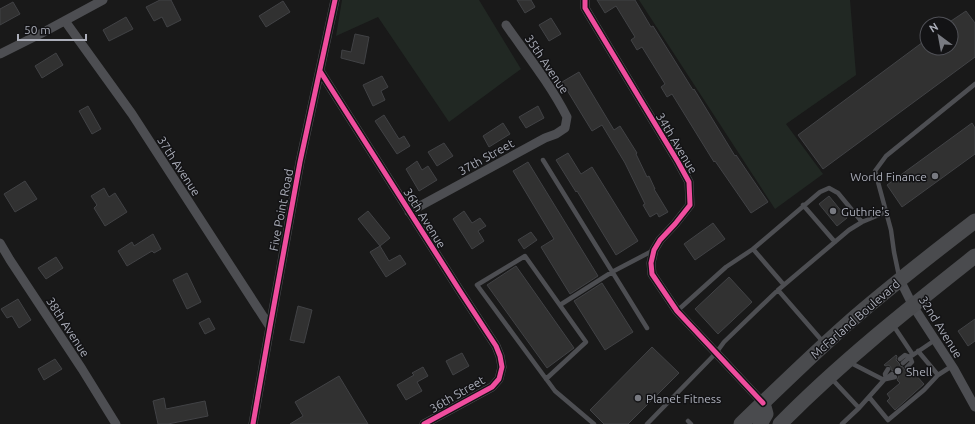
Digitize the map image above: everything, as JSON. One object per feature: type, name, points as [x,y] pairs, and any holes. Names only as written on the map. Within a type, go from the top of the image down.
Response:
[{"type":"highway","name":"McFarland Boulevard","points":[[741,424],[825,344],[900,280],[975,221]]},
{"type":"highway","points":[[780,424],[830,377],[892,323],[975,256]]},
{"type":"highway","points":[[760,424],[766,414],[764,403]]},
{"type":"street","points":[[0,54],[103,0]]},
{"type":"street","name":"Five Point Road","points":[[253,424],[300,162],[335,0]]},
{"type":"street","name":"34th Avenue","points":[[585,0],[585,8],[689,182],[690,205],[660,240],[654,250],[651,263],[652,274],[677,311],[764,403]]},
{"type":"street","name":"37th Avenue","points":[[65,21],[132,114],[270,327]]},
{"type":"street","name":"35th Avenue","points":[[506,24],[568,117]]},
{"type":"street","name":"36th Avenue","points":[[320,71],[496,346],[502,367],[499,379]]},
{"type":"street","name":"37th Street","points":[[409,212],[556,134],[565,128],[568,117]]},
{"type":"street","name":"38th Avenue","points":[[0,243],[116,424]]},
{"type":"street","name":"32nd Avenue","points":[[900,280],[913,306],[952,366],[975,407]]},
{"type":"street","name":"36th Street","points":[[424,424],[492,387],[499,379]]},
{"type":"lane","points":[[900,280],[891,230],[875,171],[886,156],[975,84]]},
{"type":"lane","points":[[543,160],[647,328]]},
{"type":"lane","points":[[677,311],[726,266],[752,249],[820,192],[829,188],[838,193],[862,222]]},
{"type":"lane","points":[[803,206],[835,242]]},
{"type":"lane","points":[[646,424],[716,353],[724,342],[778,290],[849,230],[862,222],[886,212]]},
{"type":"lane","points":[[752,249],[784,285]]},
{"type":"lane","points":[[560,305],[612,272],[654,250]]},
{"type":"lane","points":[[546,379],[586,342],[526,256],[477,285],[546,379],[555,391],[594,424]]},
{"type":"lane","points":[[778,290],[825,344]]},
{"type":"lane","points":[[892,323],[912,356]]},
{"type":"lane","points":[[903,363],[935,340]]},
{"type":"lane","points":[[918,351],[938,375]]},
{"type":"lane","points":[[848,361],[885,379]]},
{"type":"lane","points":[[869,397],[888,420],[924,390],[938,375],[952,366]]},
{"type":"lane","points":[[885,379],[885,374],[888,369]]},
{"type":"lane","points":[[842,424],[859,408],[885,379],[894,376]]},
{"type":"lane","points":[[830,377],[859,408]]},
{"type":"shaded area","points":[[342,0],[479,0],[521,69],[449,122],[378,17],[336,36]]},
{"type":"shaded area","points":[[639,0],[850,0],[856,75],[786,124],[823,174],[775,209]]},
{"type":"building","points":[[160,0],[171,0],[181,20],[167,27],[162,17],[154,21],[146,7]]},
{"type":"building","points":[[517,0],[531,0],[535,7],[525,13]]},
{"type":"building","points":[[597,0],[635,0],[651,27],[653,26],[693,90],[694,89],[735,156],[736,155],[768,202],[751,213],[715,161],[714,162],[672,94],[667,97],[661,87],[665,84],[642,47],[637,50],[631,40],[635,37],[616,6],[605,13]]},
{"type":"building","points":[[283,1],[290,12],[266,27],[259,16]]},
{"type":"building","points":[[13,2],[20,14],[0,25],[0,9]]},
{"type":"building","points":[[966,11],[975,23],[975,57],[823,169],[798,135],[919,45],[919,56],[959,56],[958,16]]},
{"type":"building","points":[[126,17],[133,29],[109,41],[103,30]]},
{"type":"building","points":[[551,18],[561,34],[549,41],[539,25]]},
{"type":"building","points":[[355,34],[369,37],[364,64],[341,58],[342,50],[351,52]]},
{"type":"building","points":[[56,53],[63,65],[42,78],[35,66]]},
{"type":"building","points":[[579,72],[614,130],[620,126],[637,153],[636,154],[647,177],[649,176],[654,189],[668,212],[659,217],[657,213],[650,217],[643,205],[645,204],[625,163],[602,125],[592,131],[562,82]]},
{"type":"building","points":[[382,76],[388,87],[381,91],[385,100],[373,106],[363,85]]},
{"type":"building","points":[[88,106],[101,129],[92,134],[79,111]]},
{"type":"building","points":[[538,106],[544,118],[526,128],[519,117]]},
{"type":"building","points":[[384,115],[399,139],[404,136],[410,146],[397,154],[375,121]]},
{"type":"building","points":[[503,123],[510,134],[489,147],[483,136]]},
{"type":"building","points":[[972,123],[975,128],[975,154],[902,207],[887,185]]},
{"type":"building","points":[[444,143],[453,156],[437,166],[428,152]]},
{"type":"building","points":[[568,153],[581,174],[592,167],[638,241],[616,255],[577,191],[576,192],[556,160]]},
{"type":"building","points":[[417,161],[422,170],[428,166],[437,180],[419,191],[406,169]]},
{"type":"building","points":[[528,162],[598,276],[570,294],[541,247],[554,239],[513,171]]},
{"type":"building","points":[[25,181],[37,199],[15,212],[4,194]]},
{"type":"building","points":[[104,188],[109,197],[115,193],[127,212],[105,226],[94,208],[97,205],[91,196]]},
{"type":"building","name":"Guthrie's","points":[[829,196],[847,218],[837,226],[819,204]]},
{"type":"building","points":[[368,211],[390,238],[380,246],[358,219]]},
{"type":"building","points":[[464,211],[472,223],[480,218],[486,226],[478,231],[484,241],[472,249],[453,219]]},
{"type":"building","points":[[713,223],[725,239],[695,260],[684,244]]},
{"type":"building","points":[[531,232],[537,240],[524,249],[518,240]]},
{"type":"building","points":[[153,234],[161,249],[154,253],[152,251],[127,266],[118,251],[132,242],[134,246]]},
{"type":"building","points":[[380,246],[389,261],[400,255],[406,264],[386,277],[370,252]]},
{"type":"building","points":[[56,257],[63,268],[46,279],[38,268]]},
{"type":"building","points":[[516,266],[574,348],[547,368],[487,285]]},
{"type":"building","points":[[187,273],[201,302],[187,309],[173,280]]},
{"type":"building","points":[[729,277],[752,302],[718,334],[695,309]]},
{"type":"building","points":[[602,283],[633,332],[605,350],[574,301]]},
{"type":"building","points":[[18,299],[31,320],[19,328],[12,316],[7,318],[1,309]]},
{"type":"building","points":[[298,306],[312,310],[304,343],[290,340]]},
{"type":"building","points":[[209,318],[215,329],[205,334],[199,323]]},
{"type":"building","points":[[975,319],[975,341],[968,346],[958,331]]},
{"type":"building","points":[[652,347],[679,373],[628,424],[604,424],[590,410]]},
{"type":"building","points":[[462,353],[469,366],[453,375],[446,361]]},
{"type":"building","points":[[896,355],[896,360],[900,366],[913,372],[924,384],[895,410],[887,401],[890,398],[887,394],[900,383],[897,380],[899,376],[891,370],[890,366],[884,365]]},
{"type":"building","points":[[55,359],[62,369],[44,380],[38,369]]},
{"type":"building","points":[[423,367],[428,376],[417,382],[422,391],[406,400],[397,385],[414,375],[412,373]]},
{"type":"building","points":[[339,376],[368,424],[290,424],[303,416],[295,402]]},
{"type":"building","points":[[164,398],[166,409],[205,401],[208,416],[168,424],[158,424],[153,401]]},
{"type":"cycle path","points":[[253,424],[300,162],[335,0]]},
{"type":"cycle path","points":[[585,0],[585,8],[689,182],[690,205],[660,240],[654,250],[651,263],[652,274],[677,311],[763,403]]},
{"type":"cycle path","points":[[320,71],[496,346],[500,356],[502,367],[499,379],[492,387],[424,424]]},
{"type":"place","name":"World Finance","points":[[935,176]]},
{"type":"place","name":"Guthrie's","points":[[833,211]]},
{"type":"place","name":"Shell","points":[[898,371]]},
{"type":"place","name":"Planet Fitness","points":[[638,398]]}]
